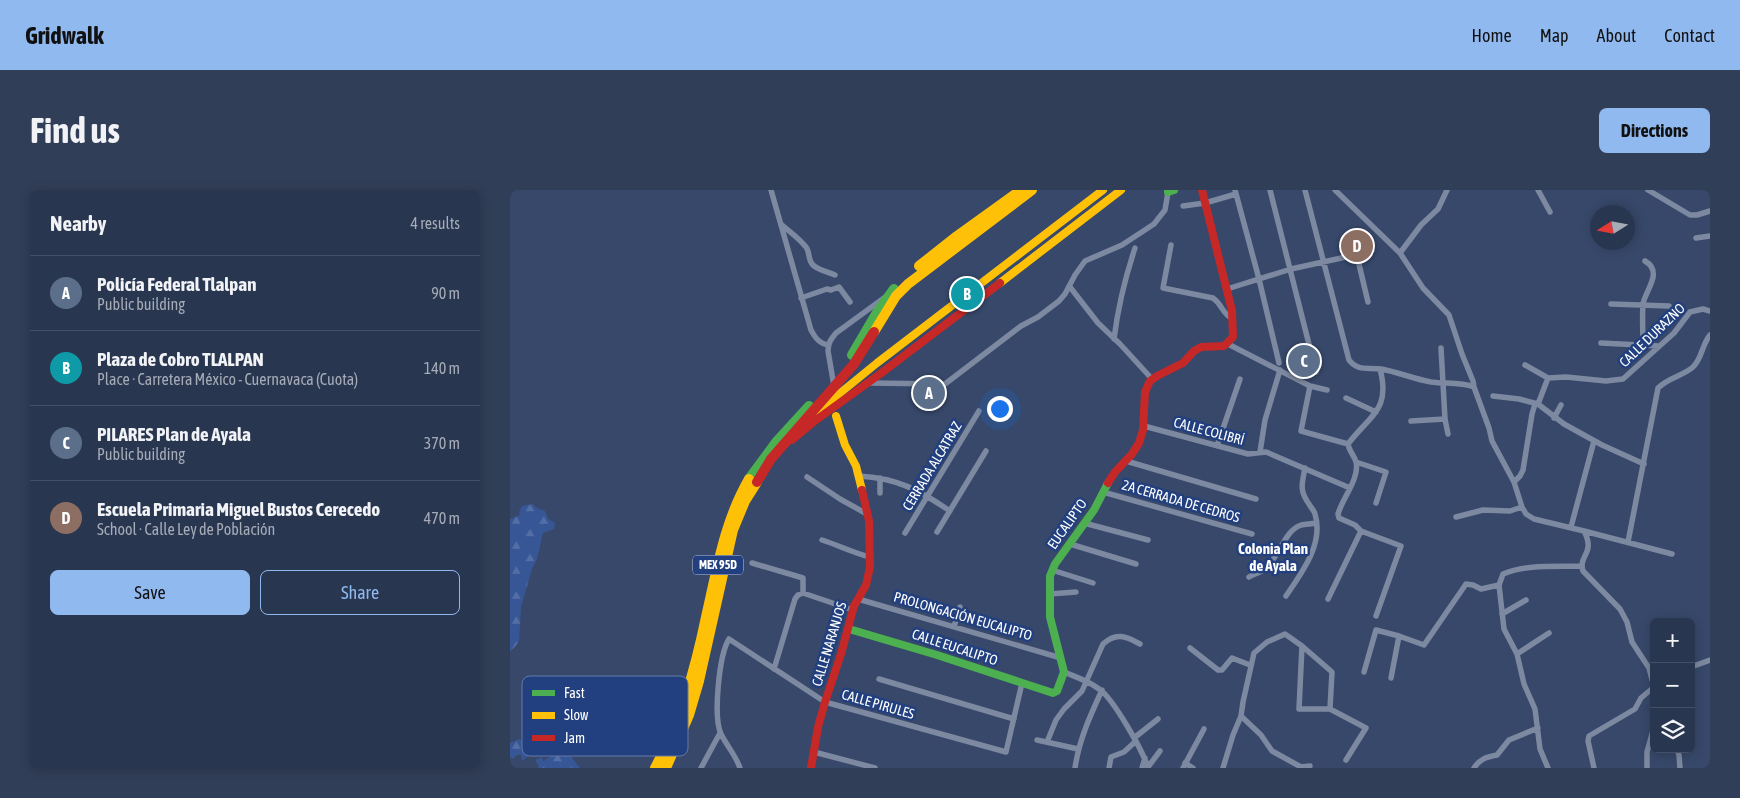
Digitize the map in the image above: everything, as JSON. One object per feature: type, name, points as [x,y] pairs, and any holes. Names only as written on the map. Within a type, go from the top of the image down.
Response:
[{"type":"main road","points":[[688,689],[724,533],[735,505],[752,473],[781,436],[850,359],[884,302],[904,278],[957,236],[1021,190]]},
{"type":"main road","points":[[688,717],[699,681],[733,530],[744,501],[758,477],[771,459],[854,364],[896,296],[908,284],[1033,190]]},
{"type":"main road","name":"MEX 95D","points":[[688,696],[726,535],[732,517],[756,473],[779,443],[870,368],[1103,190]]},
{"type":"main road","name":"MEX 95D","points":[[688,721],[695,700],[734,533],[754,491],[774,460],[796,436],[825,413],[869,383],[1120,190]]},
{"type":"main road","points":[[1152,380],[1188,360],[1196,349],[1202,347],[1216,348],[1228,344],[1233,337],[1233,319],[1227,289],[1202,190]]},
{"type":"main road","name":"EUCALIPTO","points":[[1064,672],[1052,625],[1049,594],[1052,570],[1099,502],[1111,478],[1137,449],[1144,426],[1144,397],[1152,380]]},
{"type":"main road","name":"CALLE NARANJOS","points":[[811,768],[818,727],[825,702],[849,629],[853,610],[866,585],[870,567],[870,531],[859,476],[853,460],[844,445],[836,416]]},
{"type":"main road","name":"CALLE EUCALIPTO","points":[[849,629],[937,655],[1053,693],[1057,691],[1064,672]]},
{"type":"main road","points":[[656,768],[662,756]]},
{"type":"main road","name":"MEX 95D","points":[[656,768],[662,756]]},
{"type":"main road","points":[[667,768],[672,756]]},
{"type":"main road","name":"MEX 95D","points":[[667,768],[673,756]]},
{"type":"street","points":[[771,190],[811,330],[816,339],[822,344],[828,345]]},
{"type":"street","points":[[779,443],[785,430],[817,402],[832,392],[835,384],[828,345],[836,333],[1033,190]]},
{"type":"street","points":[[869,383],[945,384],[1022,326],[1038,317],[1059,301],[1085,261],[1129,241],[1154,224],[1165,210],[1170,190]]},
{"type":"street","points":[[1270,190],[1316,372]]},
{"type":"street","points":[[1305,190],[1349,360],[1355,366],[1380,369],[1431,382],[1457,383],[1475,390]]},
{"type":"street","points":[[1400,253],[1438,209],[1447,190]]},
{"type":"street","points":[[1538,190],[1550,212]]},
{"type":"street","points":[[1648,190],[1690,215],[1710,211]]},
{"type":"street","points":[[1184,206],[1205,203],[1236,192],[1279,363]]},
{"type":"street","points":[[1339,192],[1400,253],[1423,288],[1449,315],[1492,441],[1514,482],[1526,514],[1534,519],[1672,554]]},
{"type":"street","points":[[782,225],[806,247],[813,266],[835,275]]},
{"type":"street","points":[[1696,238],[1710,236]]},
{"type":"street","points":[[1171,245],[1163,288],[1213,298],[1219,302],[1223,313],[1233,319]]},
{"type":"street","points":[[1114,339],[1122,287],[1135,248]]},
{"type":"street","points":[[1227,289],[1291,269],[1355,255],[1357,256],[1368,302]]},
{"type":"street","points":[[1643,345],[1643,305],[1653,280],[1652,267],[1646,261]]},
{"type":"street","points":[[1070,286],[1098,324],[1152,380]]},
{"type":"street","points":[[801,298],[839,287],[850,302]]},
{"type":"street","points":[[1611,304],[1669,306]]},
{"type":"street","name":"CALLE DURAZNO","points":[[1548,378],[1566,377],[1606,381],[1623,379],[1674,333],[1690,312],[1703,309],[1710,311]]},
{"type":"street","points":[[1628,542],[1658,388],[1665,381],[1692,368],[1705,341],[1710,335]]},
{"type":"street","points":[[1601,343],[1659,346]]},
{"type":"street","points":[[1228,344],[1310,386],[1327,390]]},
{"type":"street","points":[[1441,348],[1445,418],[1448,434]]},
{"type":"street","points":[[1514,482],[1523,470],[1532,414],[1548,378],[1525,365]]},
{"type":"street","points":[[1348,444],[1376,412],[1384,391],[1380,369]]},
{"type":"street","points":[[1260,452],[1265,420],[1280,370]]},
{"type":"street","points":[[1217,446],[1240,379]]},
{"type":"street","points":[[1310,386],[1301,431],[1348,444]]},
{"type":"street","points":[[1493,396],[1519,399],[1536,404],[1554,418],[1594,441],[1644,464]]},
{"type":"street","points":[[1346,398],[1376,412]]},
{"type":"street","points":[[1554,418],[1562,405]]},
{"type":"street","name":"CERRADA ALCATRAZ","points":[[905,533],[979,411]]},
{"type":"street","points":[[1411,421],[1445,418]]},
{"type":"street","name":"CALLE COLIBRÍ","points":[[1144,426],[1248,454],[1266,452],[1350,488]]},
{"type":"street","points":[[1571,527],[1594,441]]},
{"type":"street","points":[[1348,444],[1356,462],[1350,488],[1338,514],[1340,518],[1361,531],[1401,546],[1376,616]]},
{"type":"street","points":[[937,532],[986,451]]},
{"type":"street","points":[[1126,461],[1256,499]]},
{"type":"street","points":[[1356,462],[1386,472],[1376,503]]},
{"type":"street","points":[[1286,596],[1302,572],[1317,539],[1315,512],[1303,496],[1301,486],[1305,468]]},
{"type":"street","points":[[806,476],[840,499],[867,514]]},
{"type":"street","points":[[859,476],[880,478],[903,484],[929,496],[950,511]]},
{"type":"street","points":[[880,478],[880,493]]},
{"type":"street","name":"2A CERRADA DE CEDROS","points":[[1103,492],[1252,534]]},
{"type":"street","points":[[1456,517],[1483,510],[1504,511],[1522,507]]},
{"type":"street","points":[[1084,523],[1148,540]]},
{"type":"street","points":[[1249,576],[1265,569],[1294,529],[1316,523]]},
{"type":"street","points":[[1328,599],[1361,531]]},
{"type":"street","points":[[1584,531],[1589,547],[1582,566],[1583,572],[1620,609],[1627,622],[1632,642],[1650,672]]},
{"type":"street","points":[[822,540],[870,557]]},
{"type":"street","points":[[1070,544],[1136,564]]},
{"type":"street","points":[[752,563],[803,578],[803,593]]},
{"type":"street","points":[[1548,768],[1540,749],[1535,709],[1524,684],[1516,654],[1504,629],[1499,586],[1503,574],[1512,571],[1535,567],[1582,566]]},
{"type":"street","points":[[1052,570],[1093,583]]},
{"type":"street","points":[[1364,672],[1374,632],[1378,630],[1424,645],[1466,584],[1481,589],[1499,586]]},
{"type":"street","points":[[1049,594],[1076,592]]},
{"type":"street","points":[[774,669],[795,599],[798,595],[803,593],[853,610]]},
{"type":"street","name":"PROLONGACIÓN EUCALIPTO","points":[[858,599],[1061,658]]},
{"type":"street","points":[[1502,614],[1526,600]]},
{"type":"street","points":[[954,627],[960,607]]},
{"type":"street","points":[[1516,654],[1548,633]]},
{"type":"street","points":[[1223,768],[1241,716],[1242,702],[1254,653],[1274,638],[1285,634],[1332,672],[1330,709]]},
{"type":"street","points":[[1047,742],[1056,720],[1082,690],[1101,648],[1110,639],[1120,636],[1128,637],[1140,644]]},
{"type":"street","points":[[1390,678],[1399,636]]},
{"type":"street","name":"CALLE PIRULES","points":[[720,733],[718,724],[718,686],[726,644],[729,639],[825,702],[1006,752],[1014,719]]},
{"type":"street","points":[[1302,646],[1299,709],[1330,709],[1366,728],[1346,760]]},
{"type":"street","points":[[1190,648],[1218,670],[1222,670],[1232,658],[1250,665]]},
{"type":"street","points":[[1695,666],[1710,660]]},
{"type":"street","points":[[1064,672],[1102,690],[1135,739],[1145,758],[1146,768]]},
{"type":"street","points":[[879,679],[1014,719],[1022,683]]},
{"type":"street","points":[[1075,768],[1078,749],[1102,690]]},
{"type":"street","points":[[1594,768],[1588,741],[1589,736],[1635,708],[1641,698],[1650,690]]},
{"type":"street","points":[[1241,716],[1261,735],[1272,751],[1301,767],[1310,766]]},
{"type":"street","points":[[1109,768],[1108,764],[1111,757],[1124,752],[1135,739],[1158,719]]},
{"type":"street","points":[[1474,768],[1485,757],[1497,755],[1509,740],[1538,728]]},
{"type":"street","points":[[1193,768],[1184,765],[1204,729]]},
{"type":"street","points":[[701,768],[720,733]]},
{"type":"street","points":[[720,733],[740,768]]},
{"type":"street","points":[[1038,740],[1078,749]]},
{"type":"street","points":[[1647,768],[1646,752],[1650,740]]},
{"type":"street","points":[[814,752],[875,768]]},
{"type":"street","points":[[1146,768],[1160,752]]},
{"type":"street","points":[[1678,753],[1680,768]]},
{"type":"green space","points":[[533,504],[535,507],[545,511],[548,519],[555,523],[554,529],[543,533],[537,559],[532,569],[521,607],[519,642],[510,652],[510,519],[520,515],[519,512],[522,506]]},
{"type":"green space","points":[[519,739],[522,740],[522,756],[528,756],[522,761],[521,754],[515,756],[514,759],[510,757],[510,743]]},
{"type":"green space","points":[[551,756],[572,756],[580,768],[537,768],[539,766],[535,760],[542,757],[543,761]]},
{"type":"traffic: fast","points":[[1168,190],[1168,192],[1174,190]]},
{"type":"traffic: fast","points":[[852,355],[876,314],[894,289]]},
{"type":"traffic: fast","points":[[749,479],[777,441],[809,406]]},
{"type":"traffic: fast","points":[[849,629],[937,655],[1053,693],[1057,691],[1064,672],[1050,617],[1050,576],[1055,564],[1094,510],[1108,483]]},
{"type":"traffic: slow","points":[[919,266],[1021,190]]},
{"type":"traffic: slow","points":[[874,332],[896,296],[908,284],[1032,190]]},
{"type":"traffic: slow","points":[[818,411],[877,363],[1103,190]]},
{"type":"traffic: slow","points":[[1000,283],[1121,190]]},
{"type":"traffic: slow","points":[[836,416],[845,445],[856,466],[862,490]]},
{"type":"traffic: slow","points":[[688,687],[727,529],[740,495],[749,479]]},
{"type":"traffic: slow","points":[[688,717],[699,681],[733,530],[745,501],[757,482]]},
{"type":"traffic: slow","points":[[655,768],[661,756]]},
{"type":"traffic: slow","points":[[666,768],[671,756]]},
{"type":"traffic: jam","points":[[1108,483],[1139,443],[1143,430],[1145,392],[1150,381],[1183,363],[1194,351],[1201,347],[1224,346],[1233,337],[1232,311],[1202,190]]},
{"type":"traffic: jam","points":[[792,440],[816,420],[1000,283]]},
{"type":"traffic: jam","points":[[757,482],[771,459],[854,364],[874,332]]},
{"type":"traffic: jam","points":[[811,768],[818,727],[825,702],[854,606],[866,585],[870,567],[869,521],[862,490]]},
{"type":"place","name":"Escuela Primaria Miguel Bustos Cerecedo","points":[[1357,246]]},
{"type":"place","name":"Plaza de Cobro TLALPAN","points":[[967,294]]},
{"type":"place","name":"PILARES Plan de Ayala","points":[[1304,361]]},
{"type":"place","name":"Policía Federal Tlalpan","points":[[929,393]]},
{"type":"district","name":"Colonia Plan de Ayala","points":[[1273,556]]}]
